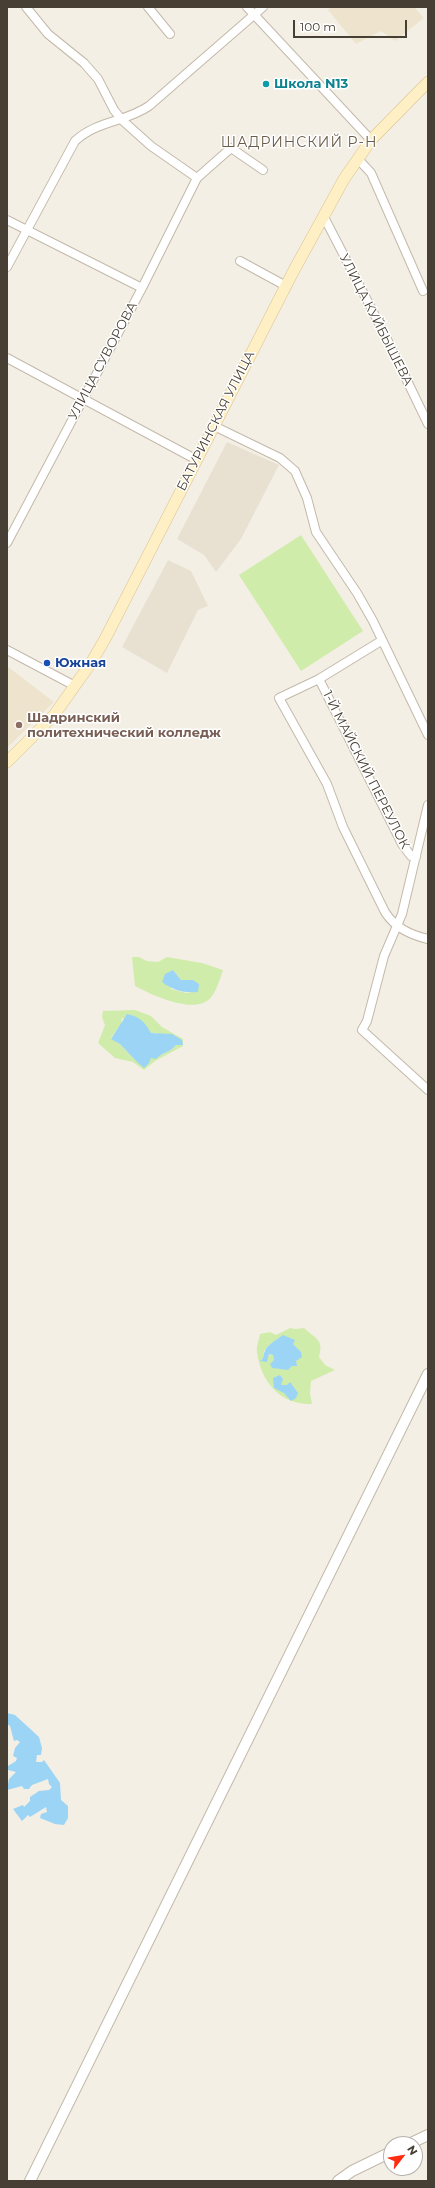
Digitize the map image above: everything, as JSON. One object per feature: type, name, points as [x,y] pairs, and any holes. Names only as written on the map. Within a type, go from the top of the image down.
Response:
[{"type":"main road","name":"БАТУРИНСКАЯ УЛИЦА","points":[[7,762],[54,715],[75,686],[105,639],[286,286],[344,179],[371,140],[428,82]]},
{"type":"street","points":[[26,7],[48,34],[84,63],[98,79],[114,110],[122,120],[151,146],[197,178]]},
{"type":"street","points":[[148,7],[170,34]]},
{"type":"street","points":[[247,7],[371,140]]},
{"type":"street","points":[[7,267],[76,141],[94,127],[136,115],[149,106],[263,7]]},
{"type":"street","name":"УЛИЦА СУВОРОВА","points":[[7,543],[142,288],[197,178],[220,156],[231,148],[263,170]]},
{"type":"street","points":[[358,159],[371,173],[423,291]]},
{"type":"street","name":"УЛИЦА КУЙБЫШЕВА","points":[[324,217],[383,331],[428,424]]},
{"type":"street","points":[[7,220],[142,288]]},
{"type":"street","points":[[240,261],[286,286]]},
{"type":"street","points":[[7,358],[197,460]]},
{"type":"street","points":[[214,426],[280,458],[295,471],[307,498],[316,532],[357,593],[373,621],[381,641],[428,735]]},
{"type":"street","points":[[381,641],[319,679],[279,698],[327,784],[343,827],[376,896],[392,924],[418,937],[428,939]]},
{"type":"street","points":[[7,650],[75,686]]},
{"type":"street","name":"1-Й МАЙСКИЙ ПЕРЕУЛОК","points":[[319,679],[402,844],[411,856],[416,857]]},
{"type":"street","points":[[427,1089],[362,1030],[367,1021],[384,956],[397,927],[428,805]]},
{"type":"street","points":[[427,1089],[428,1079]]},
{"type":"street","points":[[30,2181],[106,2025],[180,1882],[303,1625],[428,1374]]},
{"type":"street","points":[[338,2181],[352,2171],[383,2156]]},
{"type":"shaded area","points":[[331,7],[414,7],[424,18],[395,41],[381,31],[356,44],[328,10]]},
{"type":"shaded area","points":[[227,442],[279,465],[241,539],[216,572],[204,555],[177,539]]},
{"type":"shaded area","points":[[168,560],[191,571],[208,606],[198,610],[167,673],[122,647]]},
{"type":"shaded area","name":"Шадринский политехнический колледж","points":[[7,666],[54,702],[7,748]]},
{"type":"green space","points":[[301,535],[363,631],[301,671],[239,575]]},
{"type":"green space","points":[[132,957],[139,957],[147,961],[158,962],[167,957],[202,963],[223,970],[212,996],[205,1002],[196,1005],[163,999],[135,986]],"holes":[[[173,970],[181,980],[198,991],[186,993],[171,989]]]},
{"type":"green space","points":[[135,1010],[151,1016],[162,1027],[183,1039],[183,1046],[155,1061],[144,1070],[133,1062],[115,1058],[98,1043],[105,1025],[102,1017],[103,1011]],"holes":[[[122,1018],[149,1030],[151,1033],[157,1033],[182,1045],[176,1045],[164,1054],[136,1061],[120,1044],[111,1038],[121,1024]]]},
{"type":"green space","points":[[290,1328],[304,1328],[320,1343],[319,1357],[325,1365],[335,1370],[311,1381],[310,1393],[312,1404],[290,1401],[282,1396],[274,1390],[263,1373],[259,1363],[257,1350],[260,1334],[270,1332],[276,1335]],"holes":[[[279,1338],[293,1344],[298,1351],[296,1361],[285,1368],[278,1369],[273,1355],[269,1354],[267,1361],[261,1360],[263,1358],[264,1351],[272,1342],[277,1341]]]},
{"type":"water","points":[[173,970],[181,980],[193,980],[199,984],[198,992],[179,991],[162,982],[165,974]]},
{"type":"water","points":[[127,1014],[141,1020],[151,1033],[172,1034],[182,1040],[183,1045],[176,1045],[156,1059],[151,1058],[149,1063],[144,1068],[120,1044],[111,1039]]},
{"type":"water","points":[[283,1335],[295,1340],[293,1344],[301,1352],[302,1357],[296,1361],[297,1366],[292,1366],[288,1370],[272,1368],[270,1364],[274,1360],[273,1355],[269,1354],[267,1362],[260,1361],[263,1358],[267,1347]]},
{"type":"water","points":[[280,1375],[283,1379],[281,1385],[287,1385],[290,1382],[298,1393],[296,1398],[291,1401],[284,1393],[274,1388],[273,1378]]},
{"type":"water","points":[[7,1713],[15,1715],[39,1737],[42,1748],[41,1755],[37,1755],[36,1762],[42,1762],[44,1760],[60,1783],[61,1800],[68,1806],[68,1818],[64,1825],[55,1824],[40,1818],[41,1814],[47,1812],[46,1807],[30,1817],[28,1815],[22,1821],[13,1809],[23,1805],[24,1807],[30,1801],[30,1797],[39,1791],[49,1790],[52,1787],[49,1784],[48,1779],[32,1785],[29,1789],[24,1789],[22,1786],[7,1790],[9,1779],[16,1772],[8,1770],[8,1766],[16,1761],[17,1758],[13,1756],[15,1748],[20,1742],[17,1740],[14,1741],[10,1726],[7,1724]]},
{"type":"place","name":"Школа N13","points":[[266,84]]},
{"type":"place","name":"Южная","points":[[47,663]]},
{"type":"place","name":"Шадринский политехнический колледж","points":[[19,725]]},
{"type":"district","name":"ШАДРИНСКИЙ Р-Н","points":[[299,143]]}]
